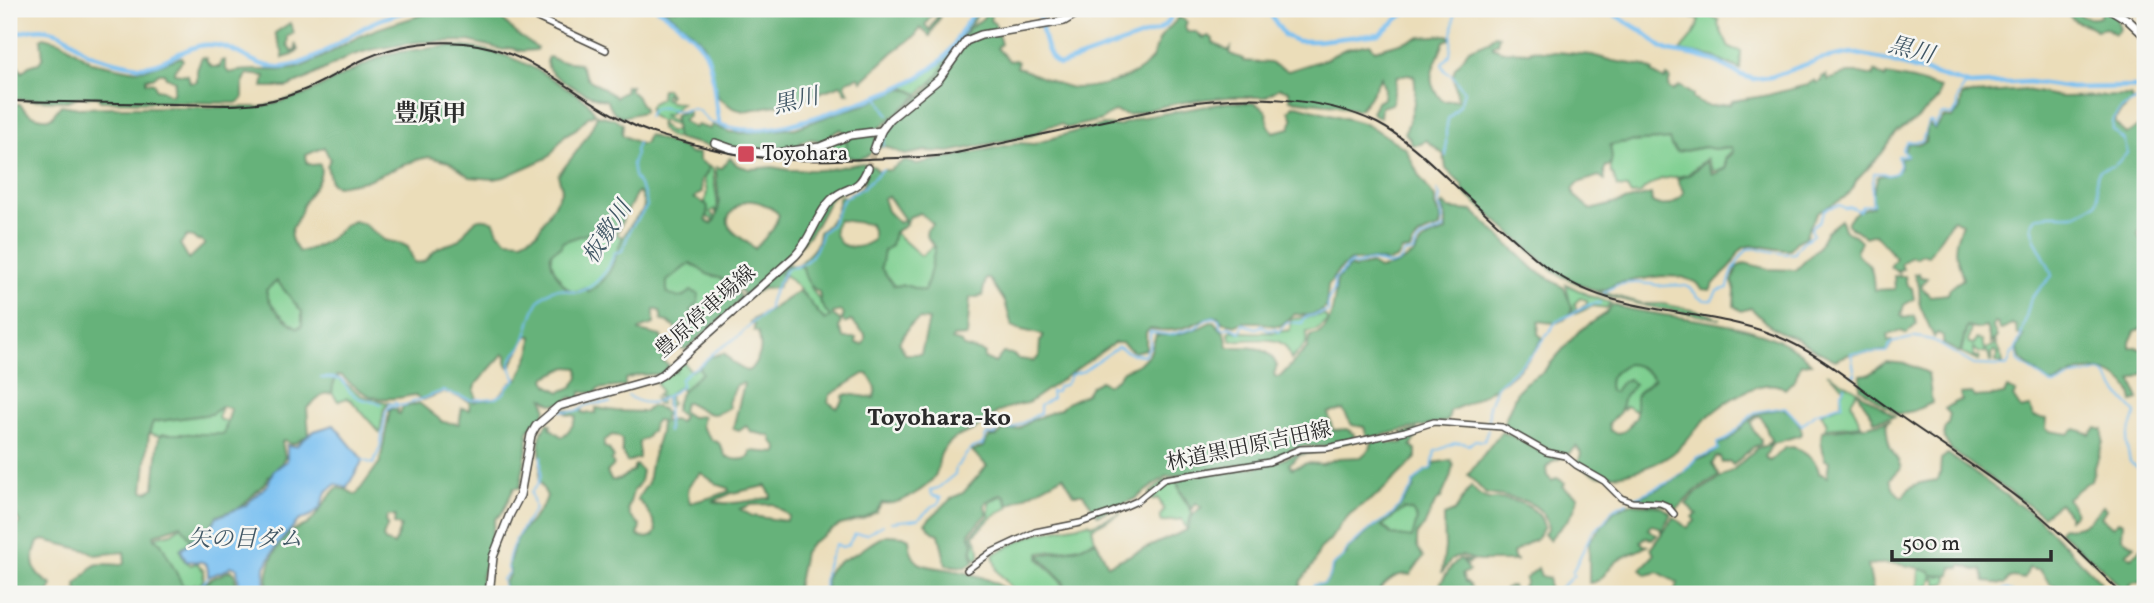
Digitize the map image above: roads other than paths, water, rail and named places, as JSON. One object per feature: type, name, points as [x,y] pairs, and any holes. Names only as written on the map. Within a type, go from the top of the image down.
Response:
[{"type":"main road","points":[[874,150],[881,131],[890,119],[939,79],[966,41],[981,35],[1067,19],[1078,10],[1090,15],[1108,9]]},
{"type":"main road","points":[[2110,9],[2128,20],[2145,36]]},
{"type":"main road","points":[[715,143],[732,149],[769,154],[820,147],[850,135],[881,131]]},
{"type":"main road","name":"豊原停車場線","points":[[489,594],[493,557],[519,499],[531,435],[536,426],[562,405],[662,375],[795,256],[807,243],[830,201],[859,184],[868,168]]},
{"type":"street","points":[[518,9],[606,50]]},
{"type":"street","name":"林道黒田原吉田線","points":[[967,570],[990,553],[1035,532],[1080,523],[1110,513],[1137,500],[1159,482],[1170,478],[1269,462],[1301,448],[1338,446],[1432,422],[1502,427],[1546,452],[1563,455],[1576,466],[1604,481],[1621,498],[1632,502],[1660,503],[1674,514]]},
{"type":"water","name":"矢の目ダム","points":[[334,425],[363,460],[347,487],[336,484],[326,492],[320,508],[298,521],[275,548],[265,567],[264,594],[240,594],[237,568],[230,566],[208,577],[205,564],[186,561],[181,550],[195,537],[209,530],[217,517],[245,506],[268,484],[273,471],[287,461],[286,444],[296,446],[314,431]]},
{"type":"waterway","name":"黒川","points":[[9,37],[30,30],[51,30],[65,36],[86,52],[111,61],[138,66],[155,64],[195,47],[214,45],[225,47],[262,64],[284,67],[316,57],[377,21],[415,9]]},
{"type":"waterway","name":"黒川","points":[[658,9],[692,35],[707,55],[721,125],[749,130],[808,120],[904,85],[945,57],[978,9]]},
{"type":"waterway","name":"黒川","points":[[1039,9],[1047,49],[1060,65],[1159,30],[1168,22],[1175,9]]},
{"type":"waterway","name":"黒川","points":[[1267,9],[1284,35],[1297,41],[1379,34],[1413,9]]},
{"type":"waterway","points":[[1446,156],[1448,119],[1460,105],[1464,91],[1442,64],[1450,55],[1455,9]]},
{"type":"waterway","name":"黒川","points":[[1605,9],[1669,51],[1715,61],[1753,79],[1771,77],[1821,59],[1852,53],[1970,85],[2029,82],[2071,88],[2145,87]]},
{"type":"waterway","points":[[1604,293],[1629,283],[1680,285],[1689,288],[1699,298],[1712,300],[1717,291],[1728,288],[1735,267],[1748,249],[1795,253],[1800,245],[1813,235],[1811,228],[1819,222],[1825,209],[1839,205],[1859,211],[1862,206],[1873,204],[1874,173],[1896,173],[1900,165],[1898,156],[1907,155],[1902,150],[1907,142],[1922,141],[1928,122],[1932,122],[1934,127],[1942,114],[1953,115],[1958,107],[1960,94],[1967,84]]},
{"type":"waterway","points":[[878,97],[888,115]]},
{"type":"waterway","points":[[2145,98],[2127,105],[2114,118],[2113,130],[2125,141],[2127,153],[2115,165],[2099,171],[2096,179],[2096,204],[2077,214],[2041,216],[2035,218],[2032,223],[2034,236],[2052,276],[2031,298],[2015,350],[2019,362],[2053,385],[2073,376],[2100,372],[2105,374],[2136,413],[2126,442],[2130,462],[2145,473]]},
{"type":"waterway","name":"板敷川","points":[[648,117],[651,110],[656,108],[676,111],[693,108],[710,122],[721,125]]},
{"type":"waterway","points":[[883,146],[885,136],[893,126],[892,120]]},
{"type":"waterway","name":"板敷川","points":[[363,460],[373,464],[380,448],[389,407],[405,405],[443,391],[471,400],[495,398],[503,394],[516,379],[510,362],[524,341],[541,298],[551,290],[578,292],[596,282],[606,271],[614,253],[622,251],[631,228],[647,206],[634,176],[632,163],[638,143]]},
{"type":"waterway","points":[[628,396],[649,403],[661,399],[681,387],[681,379],[688,372],[739,336],[769,309],[773,294],[786,269],[798,266],[812,256],[822,232],[830,226],[844,198],[864,187],[883,169]]},
{"type":"waterway","points":[[891,522],[918,519],[938,504],[941,498],[932,495],[931,490],[938,488],[955,474],[956,467],[969,451],[982,445],[987,434],[995,435],[1000,427],[1012,429],[1040,413],[1040,406],[1052,398],[1051,392],[1056,392],[1058,387],[1066,384],[1071,375],[1083,371],[1118,347],[1132,354],[1144,355],[1150,346],[1150,332],[1170,335],[1195,328],[1213,317],[1219,319],[1224,329],[1230,327],[1241,332],[1243,324],[1256,328],[1262,326],[1268,330],[1276,329],[1279,332],[1287,322],[1302,323],[1305,317],[1328,312],[1328,300],[1334,290],[1334,280],[1351,263],[1398,263],[1404,254],[1414,252],[1421,239],[1444,229],[1437,191]]},
{"type":"waterway","points":[[1489,424],[1489,405],[1496,387],[1535,352],[1556,322],[1591,304],[1600,303]]},
{"type":"waterway","points":[[1852,376],[1855,375],[1851,353],[1886,352],[1891,343],[1916,337],[1932,340],[1974,365],[2007,366],[2013,351]]},
{"type":"waterway","points":[[321,378],[342,380],[358,398],[381,404]]},
{"type":"waterway","points":[[1632,499],[1671,481],[1684,472],[1697,457],[1718,449],[1717,443],[1726,440],[1755,412],[1785,407],[1802,425],[1814,414],[1842,404],[1841,392],[1845,386]]},
{"type":"waterway","points":[[667,396],[668,432]]},
{"type":"waterway","points":[[561,411],[579,411],[597,403],[610,403]]},
{"type":"waterway","name":"板敷川","points":[[389,404],[397,405]]},
{"type":"waterway","points":[[1309,594],[1314,585],[1324,584],[1330,576],[1332,566],[1343,558],[1347,549],[1393,514],[1413,487],[1413,483],[1432,468],[1435,451],[1456,443],[1469,445],[1475,440],[1484,441],[1488,429]]},
{"type":"waterway","points":[[505,594],[502,579],[509,572],[509,557],[535,509],[531,492],[541,475],[541,456]]},
{"type":"waterway","points":[[1557,594],[1574,575],[1572,573],[1592,532],[1612,510],[1627,502]]},
{"type":"waterway","points":[[825,594],[826,568],[836,544],[842,547],[848,545],[855,534],[867,534],[883,525]]},
{"type":"waterway","points":[[202,594],[202,585],[208,577]]},
{"type":"waterway","points":[[1992,594],[2006,589],[2016,594]]},
{"type":"waterway","points":[[161,594],[173,594]]},
{"type":"tunnel","points":[[868,168],[874,150]]},
{"type":"railway","points":[[9,101],[227,105],[255,103],[282,98],[306,89],[382,52],[408,46],[450,42],[489,47],[531,64],[636,127],[722,152],[770,159],[826,160],[947,155],[1206,101],[1256,98],[1332,107],[1377,123],[1406,141],[1527,251],[1566,280],[1623,302],[1744,325],[1790,342],[1819,359],[2019,499],[2059,532],[2122,594]]},
{"type":"place","name":"Toyohara","points":[[746,154]]},
{"type":"district","name":"豊原甲","points":[[430,115]]},
{"type":"district","name":"Toyohara-ko","points":[[939,419]]}]
